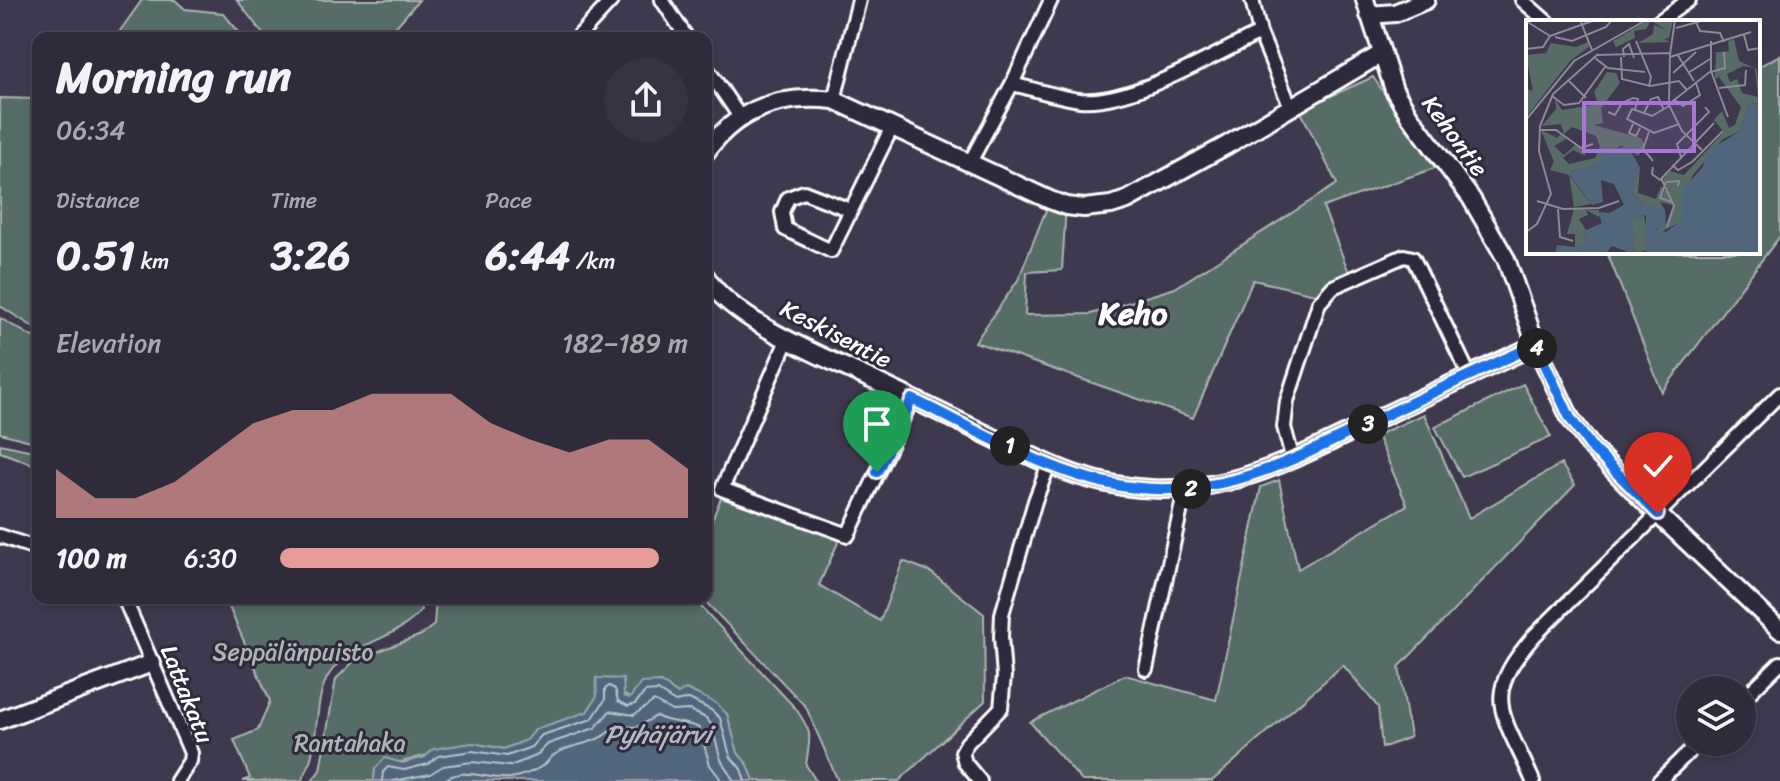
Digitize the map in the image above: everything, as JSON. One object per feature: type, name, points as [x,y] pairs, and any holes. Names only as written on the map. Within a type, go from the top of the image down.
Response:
[{"type":"street","points":[[583,32],[612,0]]},
{"type":"street","points":[[662,0],[683,32]]},
{"type":"street","points":[[834,100],[859,0]]},
{"type":"street","points":[[969,164],[1012,84],[1051,0]]},
{"type":"street","points":[[1252,0],[1260,33],[1291,108]]},
{"type":"street","points":[[1367,8],[1395,13],[1426,0]]},
{"type":"street","points":[[1522,0],[1545,20]]},
{"type":"street","points":[[1661,20],[1689,0]]},
{"type":"street","name":"Kehontie","points":[[1367,8],[1394,90],[1471,198],[1506,259],[1536,345],[1570,418],[1592,448],[1780,630]]},
{"type":"street","points":[[1012,84],[1080,100],[1117,98],[1260,33]]},
{"type":"street","points":[[712,146],[740,117],[775,102],[813,98],[834,100],[1066,206],[1111,205],[1157,185],[1381,54]]},
{"type":"street","points":[[712,76],[740,117]]},
{"type":"street","points":[[850,210],[804,192],[788,198],[782,212],[785,229],[831,251],[892,127]]},
{"type":"street","points":[[1293,460],[1284,427],[1287,401],[1319,303],[1333,287],[1404,256],[1413,258],[1469,375]]},
{"type":"street","name":"Keskisentie","points":[[712,287],[731,307],[788,338],[1049,464],[1106,483],[1159,490],[1220,485],[1293,460],[1536,345]]},
{"type":"street","points":[[788,338],[722,489],[848,535],[912,399]]},
{"type":"street","points":[[1533,781],[1501,706],[1502,682],[1512,660],[1780,394]]},
{"type":"street","points":[[980,781],[965,763],[962,752],[1001,708],[1004,676],[1002,614],[1049,464]]},
{"type":"street","points":[[1146,669],[1185,490]]},
{"type":"street","points":[[0,536],[32,547]]},
{"type":"street","name":"Lattakatu","points":[[127,604],[191,753],[190,761],[177,781]]},
{"type":"street","points":[[0,720],[152,663]]},
{"type":"street","points":[[1756,686],[1780,663]]},
{"type":"street","points":[[1659,781],[1685,756]]},
{"type":"green space","points":[[142,0],[175,0],[185,9],[223,13],[239,32],[119,32]]},
{"type":"green space","points":[[237,0],[419,0],[391,32],[261,32]]},
{"type":"green space","points":[[1780,55],[1780,236],[1662,392],[1608,254],[1760,254],[1760,66]]},
{"type":"green space","points":[[1373,77],[1435,168],[1323,207],[1350,275],[1319,295],[1253,280],[1193,418],[975,342],[1018,280],[1050,200],[1066,206],[1062,270],[1027,272],[1025,315],[1091,314],[1175,288],[1337,184],[1300,110]]},
{"type":"green space","points":[[0,98],[32,99],[32,326],[0,306]]},
{"type":"green space","points":[[0,318],[32,337],[32,441],[0,433]]},
{"type":"green space","points":[[1523,384],[1551,437],[1462,477],[1435,427]]},
{"type":"green space","points":[[1424,414],[1469,518],[1561,464],[1575,485],[1399,667],[1410,737],[1382,748],[1378,707],[1343,665],[1212,781],[1082,781],[1030,722],[1125,675],[1216,700],[1261,487],[1279,480],[1298,569],[1407,505],[1377,435]]},
{"type":"green space","points":[[0,444],[32,451],[32,464],[0,452]]},
{"type":"green space","points":[[721,498],[840,538],[819,585],[880,621],[903,561],[929,571],[984,614],[985,701],[899,781],[838,781],[806,707],[708,604],[712,604],[712,520]]},
{"type":"green space","name":"Seppälänpuisto","points":[[228,604],[420,604],[421,610],[412,620],[350,654],[330,673],[320,697],[312,755],[301,781],[243,781],[250,778],[234,740],[258,730],[270,701]]},
{"type":"green space","name":"Rantahaka","points":[[436,604],[699,604],[796,709],[806,724],[809,741],[806,765],[816,781],[754,781],[748,765],[738,753],[727,714],[678,694],[660,682],[630,698],[596,678],[597,696],[587,712],[536,729],[527,740],[504,749],[472,743],[375,769],[374,781],[312,781],[320,770],[336,679],[355,660],[421,635],[434,625]]},
{"type":"water","name":"Pyhäjärvi","points":[[596,678],[623,679],[624,696],[630,698],[641,683],[660,682],[678,694],[686,689],[716,703],[727,714],[738,753],[748,765],[754,781],[374,781],[375,769],[385,758],[402,763],[425,757],[433,749],[472,743],[504,749],[527,740],[536,729],[587,712],[597,696]]},
{"type":"district","name":"Keho","points":[[1133,313]]},
{"type":"route","points":[[877,472],[912,399],[1077,475],[1106,483],[1159,490],[1220,485],[1293,460],[1536,345],[1570,418],[1592,448],[1658,514]]}]
